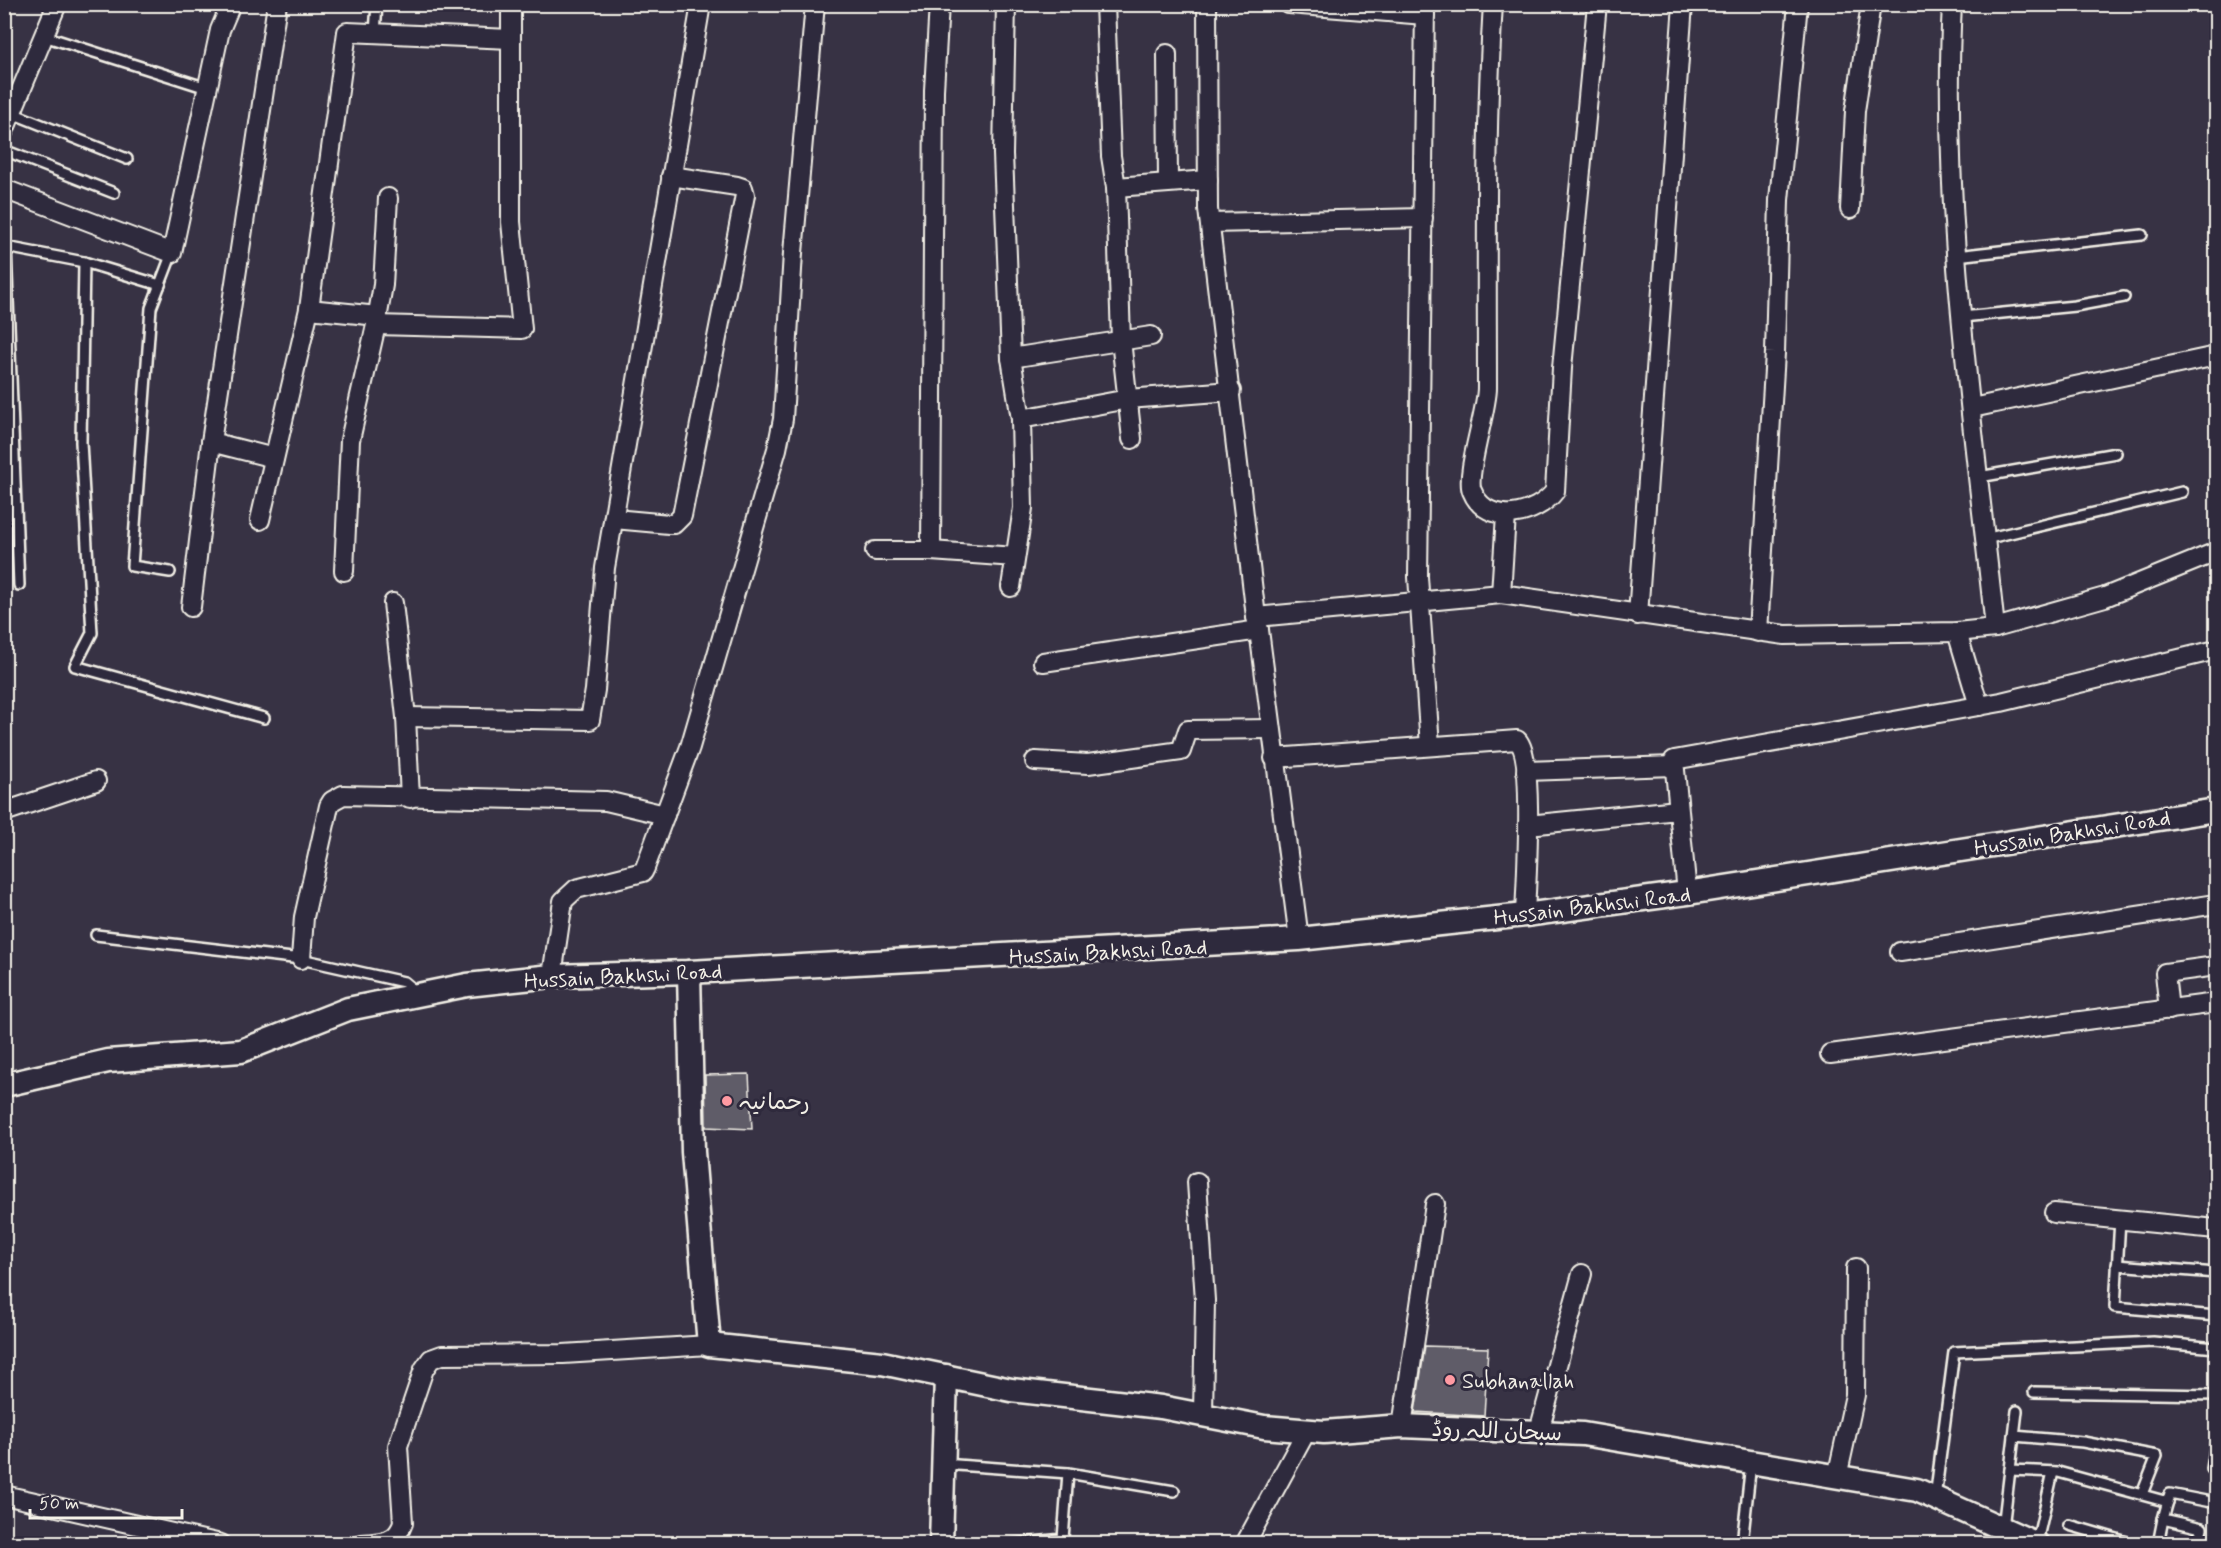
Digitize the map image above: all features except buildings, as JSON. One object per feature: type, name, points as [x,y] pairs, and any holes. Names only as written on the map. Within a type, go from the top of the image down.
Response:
[{"type":"street","points":[[4,131],[57,4]]},
{"type":"street","points":[[4,189],[172,253],[220,30],[231,4]]},
{"type":"street","points":[[191,607],[211,442],[277,4]]},
{"type":"street","points":[[309,309],[377,320],[522,330],[511,222],[511,4]]},
{"type":"street","points":[[406,717],[590,720],[596,690],[605,568],[701,4]]},
{"type":"street","points":[[552,976],[563,901],[576,889],[643,872],[690,747],[777,449],[783,419],[793,253],[815,4]]},
{"type":"street","points":[[931,551],[934,90],[939,4]]},
{"type":"street","points":[[1006,4],[1003,154],[1011,358],[1021,419],[1023,508],[1011,587]]},
{"type":"street","points":[[1105,4],[1111,156],[1116,187],[1121,340],[1132,439]]},
{"type":"street","points":[[1207,4],[1210,223],[1270,729],[1299,939]]},
{"type":"street","points":[[1289,4],[1425,10],[1419,601],[1430,746]]},
{"type":"street","points":[[1493,4],[1488,88],[1487,399],[1472,473],[1472,490],[1484,506],[1506,515],[1532,510],[1547,502],[1556,491],[1562,368],[1597,4]]},
{"type":"street","points":[[1638,615],[1683,4]]},
{"type":"street","points":[[1758,632],[1775,353],[1779,200],[1798,4]]},
{"type":"street","points":[[1850,209],[1856,111],[1871,4]]},
{"type":"street","points":[[1952,4],[1950,83],[1956,256],[1995,628]]},
{"type":"street","points":[[260,520],[309,309],[346,32],[511,39]]},
{"type":"street","points":[[1167,54],[1168,182]]},
{"type":"street","points":[[614,519],[674,524],[682,516],[745,195],[743,188],[737,186],[671,176]]},
{"type":"street","points":[[1116,187],[1208,180]]},
{"type":"street","points":[[344,571],[350,440],[377,320],[388,198]]},
{"type":"street","points":[[1210,223],[1423,218]]},
{"type":"street","points":[[1011,358],[1151,336]]},
{"type":"street","points":[[1971,408],[2217,356]]},
{"type":"street","points":[[1021,419],[1128,399],[1231,391]]},
{"type":"street","points":[[211,442],[274,458]]},
{"type":"street","points":[[1501,594],[1506,515]]},
{"type":"street","points":[[875,551],[931,551],[1015,557]]},
{"type":"street","points":[[1043,662],[1258,624],[1419,601],[1501,594],[1785,635],[1957,632],[1995,628],[2105,597],[2217,552]]},
{"type":"street","points":[[393,603],[406,717],[410,798]]},
{"type":"street","points":[[1957,632],[1979,706]]},
{"type":"street","points":[[1687,893],[1674,760],[1979,706],[2217,650]]},
{"type":"street","points":[[1035,761],[1088,764],[1181,751],[1188,729],[1270,729]]},
{"type":"street","points":[[1274,758],[1513,738],[1523,746],[1526,771],[1528,825],[1525,915]]},
{"type":"street","points":[[1526,771],[1674,766]]},
{"type":"street","points":[[4,812],[96,781]]},
{"type":"street","points":[[301,959],[304,917],[332,801],[343,795],[606,801],[665,814]]},
{"type":"street","points":[[1528,825],[1678,810]]},
{"type":"street","name":"Hussain Bakhshi Road","points":[[4,1085],[108,1061],[241,1051],[348,1010],[417,994],[552,976],[688,972],[1299,939],[1525,915],[1687,893],[2217,810]]},
{"type":"street","points":[[1900,952],[2217,903]]},
{"type":"street","points":[[2169,1010],[2164,973],[2217,966]]},
{"type":"street","points":[[362,1544],[391,1541],[399,1533],[402,1523],[398,1446],[416,1387],[431,1359],[442,1355],[563,1354],[709,1345],[693,1152],[688,972]]},
{"type":"street","points":[[1830,1054],[2217,1003]]},
{"type":"street","points":[[1197,1182],[1205,1300],[1203,1414]]},
{"type":"street","points":[[1402,1426],[1435,1204]]},
{"type":"street","points":[[2054,1213],[2217,1229]]},
{"type":"street","points":[[1837,1477],[1855,1395],[1856,1268]]},
{"type":"street","points":[[1539,1431],[1582,1274]]},
{"type":"street","name":"سبحان اللہ روڈ","points":[[709,1345],[882,1363],[1011,1390],[1203,1414],[1264,1427],[1324,1432],[1402,1426],[1583,1434],[1917,1490],[2037,1544]]},
{"type":"street","points":[[941,1544],[946,1376]]},
{"type":"street","points":[[1245,1544],[1307,1430]]},
{"type":"street","points":[[4,1495],[221,1544]]},
{"type":"lane","points":[[375,33],[377,4]]},
{"type":"lane","points":[[44,36],[207,88]]},
{"type":"lane","points":[[12,113],[127,159]]},
{"type":"lane","points":[[4,150],[114,193]]},
{"type":"lane","points":[[1956,256],[2142,235]]},
{"type":"lane","points":[[19,585],[6,247],[84,262],[160,285]]},
{"type":"lane","points":[[170,572],[132,566],[151,308],[172,253]]},
{"type":"lane","points":[[84,262],[81,442],[92,633],[75,666],[264,718]]},
{"type":"lane","points":[[1962,317],[2075,306],[2124,297]]},
{"type":"lane","points":[[1979,477],[2116,453]]},
{"type":"lane","points":[[1985,539],[2182,492]]},
{"type":"lane","points":[[96,935],[301,959],[404,982],[417,994]]},
{"type":"lane","points":[[2121,1219],[2115,1308],[2217,1316]]},
{"type":"lane","points":[[2117,1265],[2217,1273]]},
{"type":"lane","points":[[1935,1497],[1954,1352],[2152,1342],[2217,1348]]},
{"type":"lane","points":[[2034,1392],[2217,1395]]},
{"type":"lane","points":[[2003,1528],[2017,1411]]},
{"type":"lane","points":[[2014,1436],[2083,1442],[2157,1456],[2142,1494]]},
{"type":"lane","points":[[2212,1469],[2217,1441]]},
{"type":"lane","points":[[1743,1544],[1751,1463]]},
{"type":"lane","points":[[943,1464],[1068,1473],[1174,1491]]},
{"type":"lane","points":[[2010,1470],[2053,1472],[2168,1502]]},
{"type":"lane","points":[[2037,1544],[2053,1472]]},
{"type":"lane","points":[[1013,1544],[1063,1539],[1068,1473]]},
{"type":"lane","points":[[2158,1544],[2170,1494],[2217,1503]]},
{"type":"lane","points":[[2163,1518],[2202,1528],[2198,1544]]},
{"type":"lane","points":[[2069,1525],[2134,1544]]},
{"type":"place","name":"رحمانیہ","points":[[727,1101]]},
{"type":"place","name":"Subhanallah","points":[[1450,1380]]}]
